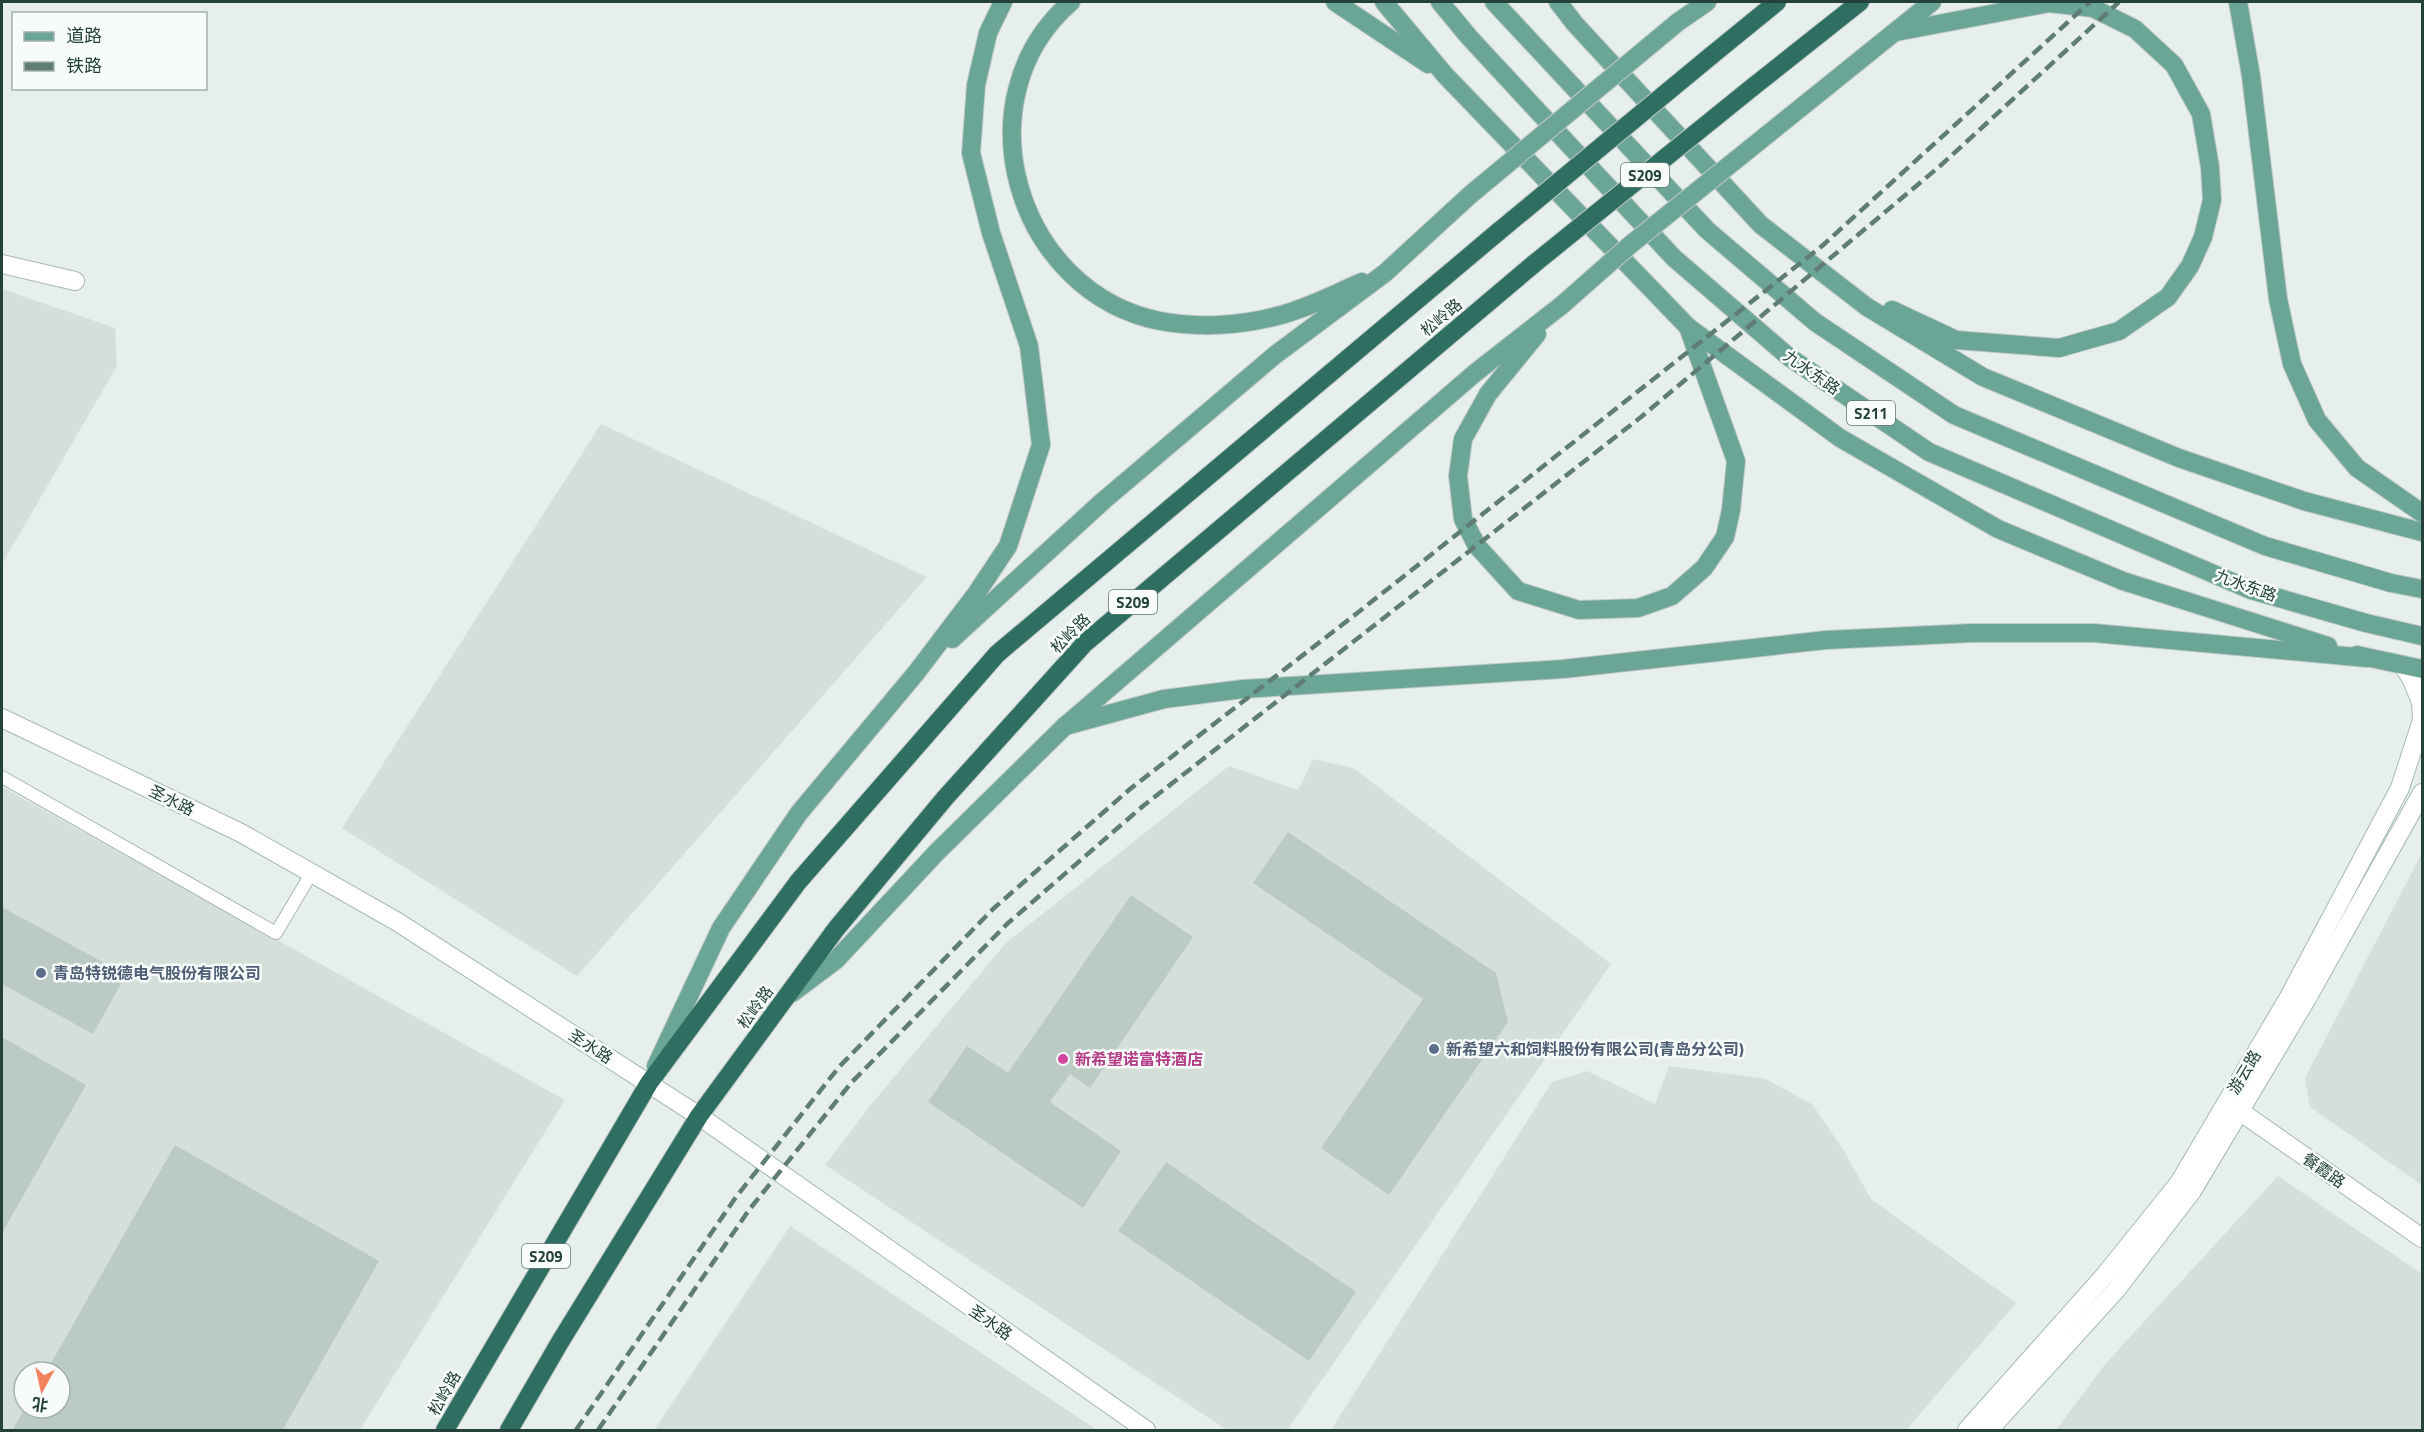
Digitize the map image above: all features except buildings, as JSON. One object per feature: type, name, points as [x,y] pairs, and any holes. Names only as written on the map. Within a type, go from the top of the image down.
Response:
[{"type":"highway","name":"松岭路","points":[[445,1431],[649,1083],[798,882],[997,654],[1498,232],[1777,2]]},
{"type":"highway","name":"松岭路","points":[[509,1431],[560,1342],[699,1116],[836,929],[945,798],[1085,643],[1535,263],[1860,2]]},
{"type":"main road","points":[[649,1083],[721,928],[799,813],[916,673],[976,594],[1008,546],[1041,445],[1029,346],[991,233],[971,153],[976,85],[988,33],[1003,2]]},
{"type":"main road","points":[[1071,2],[1036,41],[1023,72],[1014,109],[1012,150],[1018,189],[1033,225],[1057,259],[1076,280],[1103,297],[1141,315],[1161,321],[1223,326],[1278,316],[1385,273]]},
{"type":"main road","points":[[1335,2],[1445,75]]},
{"type":"main road","points":[[1384,2],[1445,75],[1689,327],[1840,438],[1998,529],[2123,582],[2367,658]]},
{"type":"main road","name":"九水东路","points":[[1440,2],[1469,37],[1674,258],[1789,357],[1929,452],[2251,590],[2366,623],[2422,636]]},
{"type":"main road","name":"S211","points":[[1494,2],[1707,230],[1815,322],[1954,415],[2265,546],[2391,583],[2422,589]]},
{"type":"main road","points":[[1558,2],[1575,24],[1761,225],[1867,307],[1983,377],[2179,458],[2304,501],[2422,532]]},
{"type":"main road","points":[[916,673],[1103,501],[1275,355],[1385,273],[1470,195],[1678,22],[1707,2]]},
{"type":"main road","points":[[788,996],[836,960],[936,853],[1065,726],[1475,373],[1562,305],[1630,245],[1932,2]]},
{"type":"main road","points":[[2238,2],[2251,75],[2278,299],[2292,364],[2317,420],[2357,468],[2422,513]]},
{"type":"main road","points":[[1839,286],[1956,340],[2059,348],[2119,331],[2168,297],[2190,266],[2203,237],[2212,200],[2210,167],[2201,114],[2174,65],[2135,29],[2093,8],[2049,3],[1896,32]]},
{"type":"main road","points":[[2,264],[75,281]]},
{"type":"main road","points":[[1562,305],[1488,394],[1463,439],[1458,476],[1463,519],[1477,546],[1518,591],[1579,610],[1638,608],[1672,596],[1704,568],[1725,537],[1731,510],[1736,461],[1689,327]]},
{"type":"main road","points":[[1065,726],[1164,699],[1242,689],[1563,669],[1837,640],[1972,633],[2094,633],[2367,658],[2422,669]]},
{"type":"main road","name":"游云路","points":[[1989,1431],[2116,1290],[2192,1191],[2289,997],[2400,788],[2422,720],[2421,702],[2403,665]]},
{"type":"main road","name":"圣水路","points":[[2,718],[241,833],[396,921],[699,1116],[1146,1431]]},
{"type":"main road","name":"游云路","points":[[1967,1431],[2105,1275],[2179,1182],[2233,1107],[2306,1000],[2422,793]]},
{"type":"main road","name":"餐霞路","points":[[2233,1107],[2422,1238]]},
{"type":"lane","points":[[2,777],[276,933],[311,874]]},
{"type":"shaded area","points":[[2,289],[115,328],[117,366],[2,564]]},
{"type":"shaded area","points":[[601,424],[927,577],[577,976],[342,828]]},
{"type":"shaded area","points":[[1313,759],[1353,768],[1611,964],[1287,1430],[1227,1430],[825,1165],[870,1106],[1006,943],[1229,766],[1298,790]]},
{"type":"shaded area","points":[[2,787],[565,1100],[360,1430],[2,1430]]},
{"type":"shaded area","points":[[2422,853],[2422,1185],[2310,1107],[2305,1078]]},
{"type":"shaded area","points":[[1669,1066],[1766,1079],[1813,1105],[1844,1151],[1871,1199],[2016,1303],[1906,1430],[1331,1430],[1552,1082],[1587,1071],[1655,1104]]},
{"type":"shaded area","points":[[2278,1176],[2422,1274],[2422,1430],[2056,1430],[2106,1363]]},
{"type":"shaded area","points":[[790,1226],[1097,1430],[654,1430]]},
{"type":"railway","points":[[576,1430],[736,1197],[839,1067],[993,909],[1130,789],[1356,614],[1822,246],[2090,2]]},
{"type":"railway","points":[[598,1430],[749,1210],[851,1083],[1007,924],[1143,806],[1641,417],[1940,166],[2119,2]]},
{"type":"place","name":"青岛特锐德电气股份有限公司","points":[[41,973]]},
{"type":"place","name":"新希望六和饲料股份有限公司(青岛分公司)","points":[[1434,1049]]},
{"type":"place","name":"新希望诺富特酒店","points":[[1063,1059]]}]
